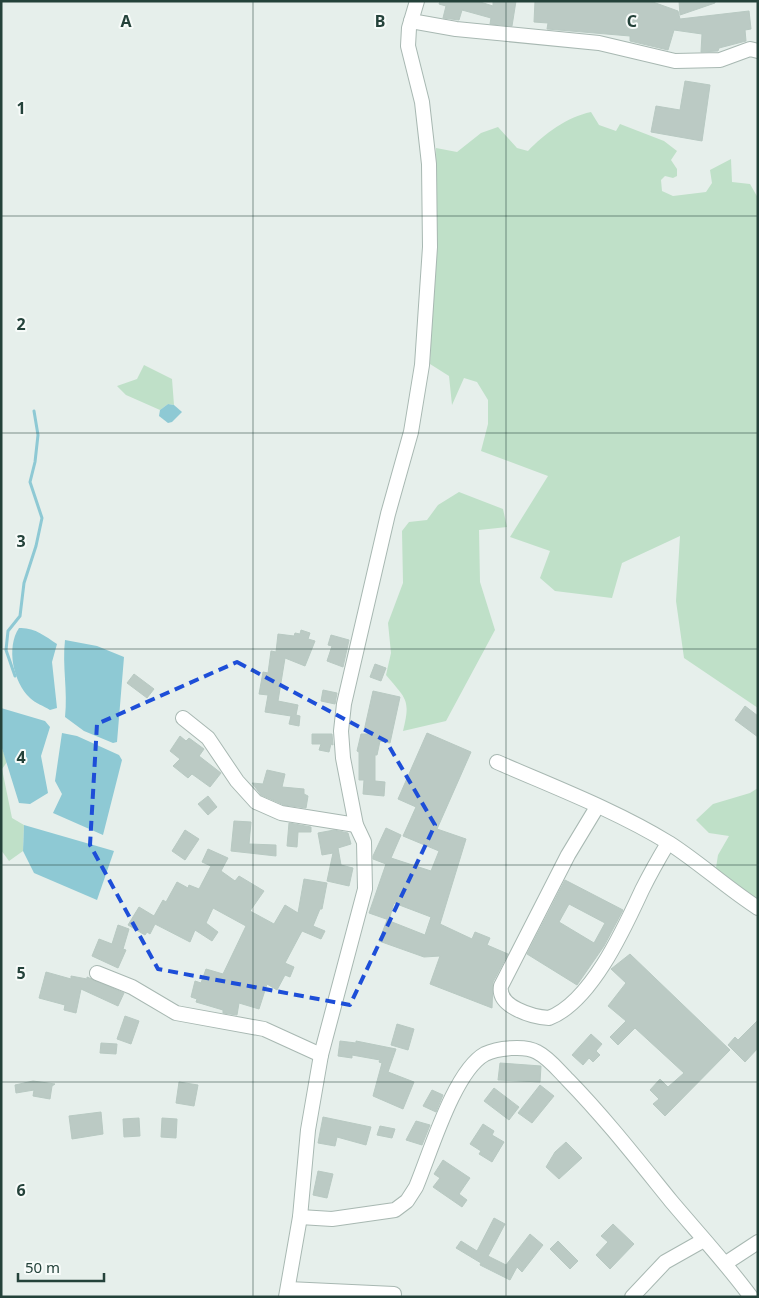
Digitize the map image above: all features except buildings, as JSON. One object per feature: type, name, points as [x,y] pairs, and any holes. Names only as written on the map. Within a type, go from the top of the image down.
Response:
[{"type":"street","points":[[394,1294],[287,1293],[300,1217],[308,1130],[321,1055],[365,889],[364,842],[356,825],[342,758],[341,731],[344,704],[388,514],[403,465],[418,402],[427,315],[430,247],[429,164],[422,102],[408,46],[411,21],[417,1]]},
{"type":"street","points":[[411,21],[456,30],[599,43],[675,61],[720,60],[750,49],[758,51]]},
{"type":"street","points":[[183,718],[214,745],[237,781],[256,802],[281,813],[356,825]]},
{"type":"street","points":[[497,762],[597,807],[668,843],[706,867],[758,908]]},
{"type":"street","points":[[597,807],[568,855],[501,986],[502,997],[509,1004],[521,1010],[549,1018],[566,1009],[572,1003],[600,970],[613,951],[668,843]]},
{"type":"street","points":[[97,973],[132,987],[176,1013],[264,1029],[321,1055]]},
{"type":"street","points":[[300,1217],[332,1219],[395,1210],[406,1201],[416,1187],[442,1123],[465,1074],[486,1054],[518,1048],[536,1051],[588,1101],[630,1148],[704,1240],[726,1263],[751,1297]]},
{"type":"street","points":[[632,1297],[665,1262],[704,1240]]},
{"type":"street","points":[[726,1263],[758,1242]]},
{"type":"highlighted area","points":[[237,662],[386,741],[435,825],[350,1005],[158,969],[90,845],[97,724]]},
{"type":"green space","points":[[591,112],[599,125],[616,131],[620,124],[664,141],[677,151],[671,160],[677,169],[677,176],[673,178],[665,176],[661,180],[662,191],[673,196],[706,192],[712,183],[710,170],[731,159],[732,182],[750,184],[758,198],[758,708],[684,658],[676,601],[680,536],[622,563],[612,598],[555,591],[540,578],[550,551],[510,537],[548,476],[481,451],[488,424],[488,400],[477,382],[464,378],[452,405],[449,376],[430,364],[437,202],[436,148],[457,152],[481,133],[498,127],[517,148],[528,151],[556,127],[582,114]]},
{"type":"green space","points":[[144,365],[172,379],[174,405],[168,404],[160,410],[126,395],[117,386],[137,379]]},
{"type":"green space","points":[[459,492],[503,509],[507,527],[479,530],[480,582],[495,630],[446,721],[403,731],[407,712],[405,700],[386,675],[391,653],[388,623],[403,583],[402,531],[409,522],[427,520],[438,505]]},
{"type":"green space","points":[[1,745],[7,762],[2,769],[12,818],[24,825],[23,851],[9,861],[1,850]]},
{"type":"green space","points":[[758,788],[758,906],[716,868],[718,855],[729,836],[709,833],[696,820],[713,804],[750,793]]},
{"type":"water","points":[[168,404],[174,405],[182,412],[172,422],[168,423],[159,416],[160,410]]},
{"type":"water","points":[[19,628],[44,635],[57,644],[52,662],[57,708],[50,710],[34,701],[19,683],[12,654],[15,636]]},
{"type":"water","points":[[65,640],[97,646],[124,657],[117,742],[113,743],[84,731],[65,717]]},
{"type":"water","points":[[1,708],[45,721],[50,727],[41,756],[48,793],[30,804],[19,803],[1,745]]},
{"type":"water","points":[[62,733],[77,736],[119,755],[122,760],[103,835],[53,813],[62,794],[55,781]]},
{"type":"water","points":[[24,825],[114,851],[97,900],[34,873],[23,851]]},
{"type":"waterway","points":[[15,676],[6,650],[8,631],[20,616],[24,583],[36,546],[42,518],[30,482],[35,462],[38,435],[34,411]]}]
